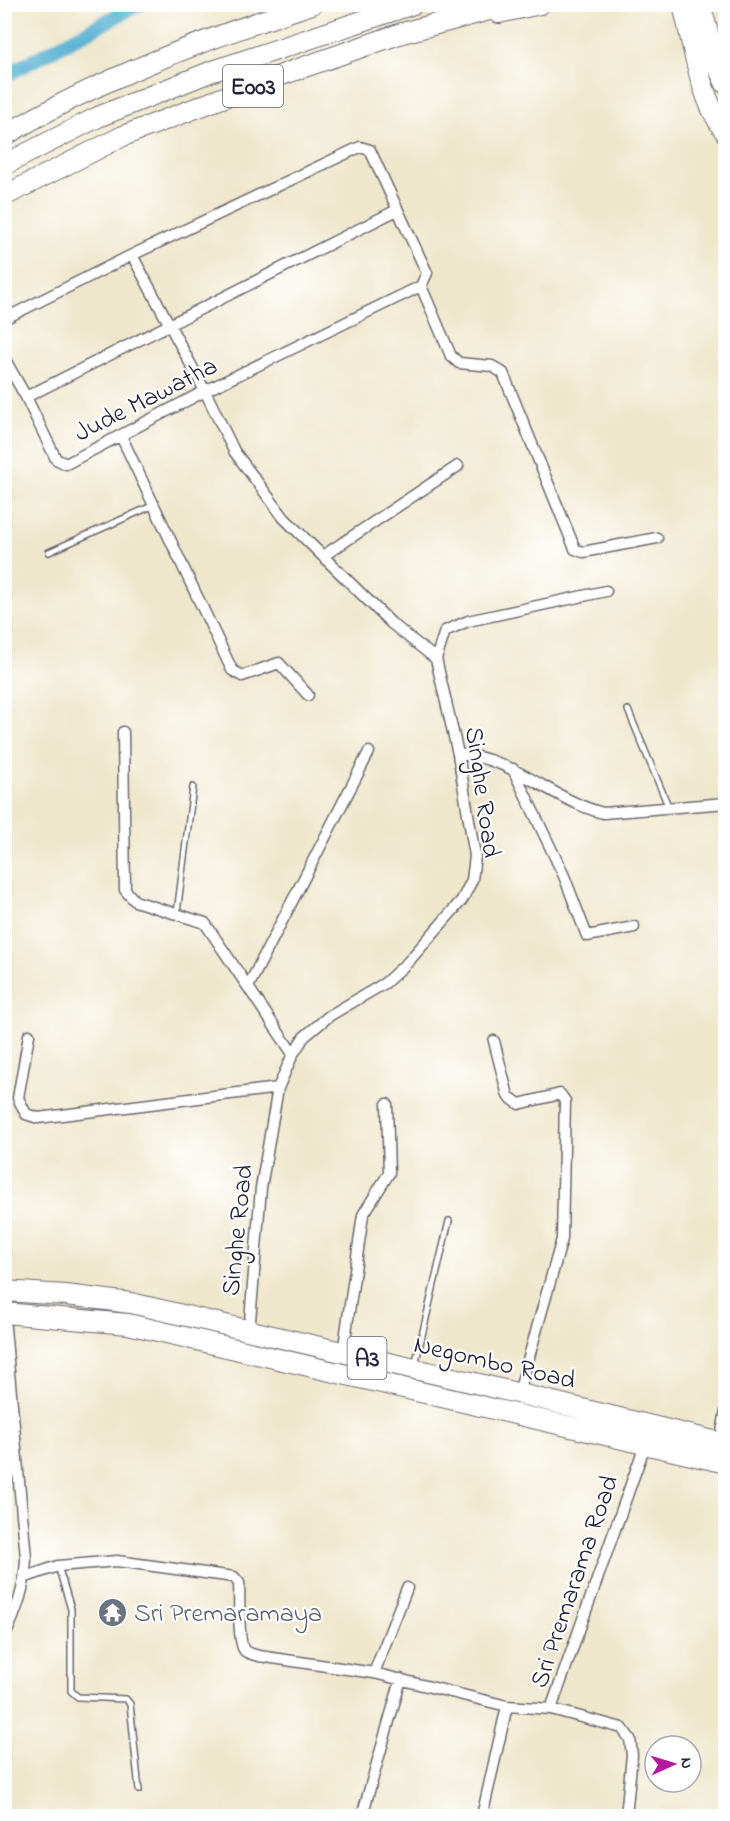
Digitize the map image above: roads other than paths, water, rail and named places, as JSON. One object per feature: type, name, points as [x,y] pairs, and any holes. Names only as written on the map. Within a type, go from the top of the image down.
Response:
[{"type":"highway","points":[[4,136],[82,95],[168,56],[312,4]]},
{"type":"highway","name":"E003","points":[[4,165],[98,117],[210,72],[413,4]]},
{"type":"highway","name":"E003","points":[[4,196],[123,136],[287,73],[402,33],[512,4]]},
{"type":"highway","points":[[402,33],[540,4]]},
{"type":"highway","points":[[683,4],[701,78],[721,127]]},
{"type":"highway","points":[[700,4],[717,65],[726,84]]},
{"type":"highway","name":"Negombo Road","points":[[4,1291],[66,1295],[131,1303],[723,1443]]},
{"type":"highway","name":"Negombo Road","points":[[4,1315],[128,1324],[726,1463]]},
{"type":"street","points":[[4,319],[132,255],[360,147],[370,150],[427,273],[421,286],[451,356],[459,363],[492,366],[503,373],[575,549],[583,552],[657,538]]},
{"type":"street","points":[[4,358],[26,397],[397,210]]},
{"type":"street","points":[[132,255],[205,391],[234,451],[284,518],[391,623],[436,659],[445,631],[452,627],[468,621],[606,591]]},
{"type":"street","name":"Jude Mawatha","points":[[26,397],[56,459],[66,464],[205,391],[421,286]]},
{"type":"street","points":[[121,436],[232,670],[242,676],[279,663],[308,695]]},
{"type":"street","points":[[323,556],[458,466]]},
{"type":"street","name":"Singhe Road","points":[[248,1351],[261,1188],[278,1088],[293,1054],[304,1037],[329,1016],[385,983],[408,962],[462,900],[472,879],[475,856],[458,753],[436,659]]},
{"type":"street","points":[[123,732],[125,890],[135,901],[205,922],[293,1054]]},
{"type":"street","points":[[248,987],[369,752]]},
{"type":"street","points":[[458,753],[475,755],[513,769],[584,808],[603,813],[726,803]]},
{"type":"street","points":[[513,769],[564,876],[587,936],[634,927]]},
{"type":"street","points":[[29,1035],[18,1098],[26,1114],[38,1118],[278,1088]]},
{"type":"street","points":[[494,1041],[508,1096],[519,1104],[560,1094],[565,1101],[562,1239],[514,1414]]},
{"type":"street","points":[[343,1353],[363,1215],[389,1173],[387,1104]]},
{"type":"street","points":[[4,1315],[26,1558],[26,1577],[17,1609],[4,1638]]},
{"type":"street","points":[[723,1443],[726,1411]]},
{"type":"street","name":"Sri Premarama Road","points":[[26,1577],[58,1566],[117,1561],[234,1577],[239,1583],[241,1636],[245,1651],[259,1656],[374,1673],[507,1706],[551,1709],[645,1444]]},
{"type":"street","points":[[374,1673],[407,1588]]},
{"type":"street","points":[[4,1609],[17,1609]]},
{"type":"street","points":[[364,1809],[401,1679]]},
{"type":"street","points":[[482,1816],[507,1706]]},
{"type":"street","points":[[551,1709],[622,1728],[630,1739],[632,1755],[626,1816]]},
{"type":"lane","points":[[49,552],[154,505]]},
{"type":"lane","points":[[628,710],[669,809]]},
{"type":"lane","points":[[177,913],[193,787]]},
{"type":"lane","points":[[414,1369],[448,1221]]},
{"type":"lane","points":[[58,1566],[71,1609],[71,1690],[78,1697],[126,1699],[130,1704],[139,1790]]},
{"type":"waterway","points":[[4,76],[139,4]]},
{"type":"place","name":"Sri Premaramaya","points":[[113,1612]]}]
